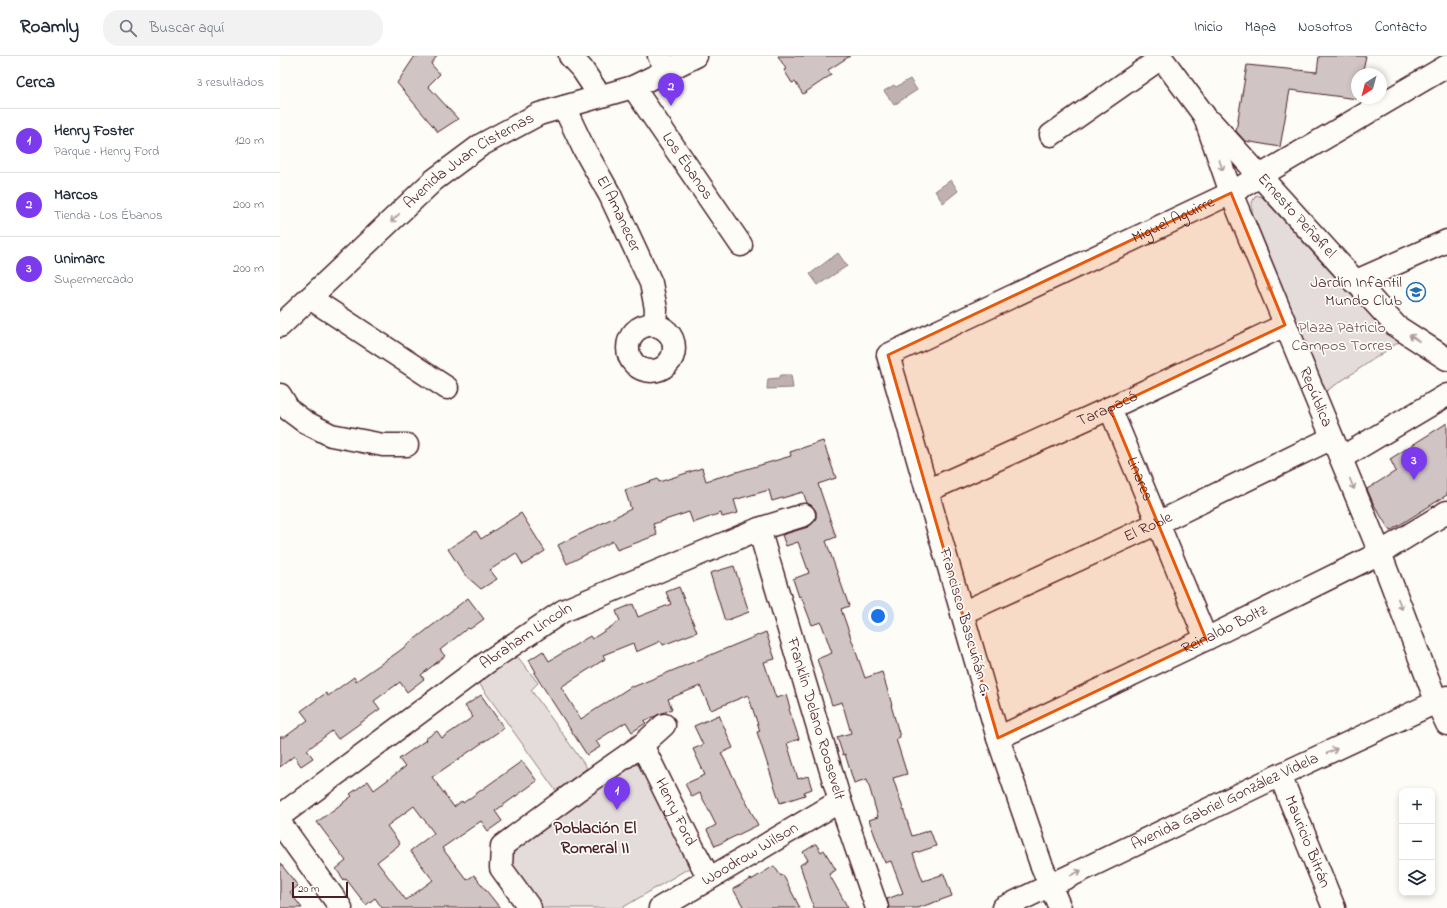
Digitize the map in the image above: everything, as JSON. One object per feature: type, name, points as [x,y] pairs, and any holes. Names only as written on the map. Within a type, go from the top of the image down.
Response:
[{"type":"street","points":[[570,56],[582,69],[600,96]]},
{"type":"street","name":"Avenida Juan Cisternas","points":[[280,326],[434,180],[482,145],[539,114],[633,87],[664,63],[696,56]]},
{"type":"street","points":[[1051,135],[1161,57]]},
{"type":"street","name":"República","points":[[1161,57],[1204,115],[1231,193],[1442,700],[1447,724]]},
{"type":"street","name":"Miguel Aguirre","points":[[888,355],[1231,193],[1447,66]]},
{"type":"street","name":"Los Ébanos","points":[[633,87],[741,245]]},
{"type":"street","name":"El Amanecer","points":[[564,107],[583,147],[610,196],[651,283],[656,309],[655,325]]},
{"type":"street","name":"Ernesto Peñafiel","points":[[1204,115],[1354,282],[1396,326],[1447,359]]},
{"type":"street","points":[[1354,282],[1447,241]]},
{"type":"street","points":[[310,298],[447,388]]},
{"type":"street","name":"Tarapacá","points":[[927,490],[1110,408],[1285,325]]},
{"type":"street","name":"Francisco Bascuñán G.","points":[[888,355],[998,738],[1041,864],[1060,908]]},
{"type":"street","points":[[280,395],[289,410],[305,422],[331,435],[383,446],[407,445]]},
{"type":"street","points":[[1341,458],[1447,395]]},
{"type":"street","name":"Linares","points":[[1110,408],[1206,640]]},
{"type":"street","name":"El Roble","points":[[962,613],[1158,523],[1332,438]]},
{"type":"street","name":"Reinaldo Boltz","points":[[998,738],[1206,640],[1380,553],[1447,512]]},
{"type":"street","name":"Abraham Lincoln","points":[[280,816],[486,663],[562,611],[759,528],[804,515]]},
{"type":"street","name":"Franklin Delano Roosevelt","points":[[759,528],[840,801],[877,908]]},
{"type":"street","name":"Avenida Gabriel González Videla","points":[[1002,908],[1280,775],[1442,700]]},
{"type":"street","points":[[530,908],[501,868],[502,846],[642,745],[664,725]]},
{"type":"street","name":"Henry Ford","points":[[642,745],[709,878]]},
{"type":"street","name":"Mauricio Bitrán","points":[[1280,775],[1334,908]]},
{"type":"street","name":"Woodrow Wilson","points":[[660,908],[840,801]]},
{"type":"street","points":[[280,823],[342,908]]},
{"type":"highlighted area","points":[[1231,193],[1285,325],[1110,408],[1206,639],[998,738],[888,355]]},
{"type":"green space","name":"Plaza Patricio Campos Torres","points":[[1256,195],[1262,197],[1352,296],[1399,342],[1325,392],[1252,212],[1252,202]]},
{"type":"green space","points":[[517,656],[538,683],[531,690],[587,768],[556,791],[478,682]]},
{"type":"green space","points":[[634,764],[643,766],[649,773],[689,868],[622,908],[542,908],[511,865],[513,852],[516,847]]},
{"type":"shaded area","points":[[910,79],[917,90],[894,105],[884,91],[894,85],[896,87]]},
{"type":"shaded area","points":[[951,180],[958,191],[943,203],[935,191]]},
{"type":"shaded area","points":[[838,253],[847,266],[818,285],[810,274]]},
{"type":"shaded area","points":[[781,375],[791,375],[793,388],[767,389],[768,379],[779,378]]},
{"type":"building","points":[[415,56],[437,56],[431,64],[440,74],[428,86],[458,119],[438,132],[397,83]]},
{"type":"building","points":[[778,56],[850,56],[828,70],[831,75],[803,94],[795,82],[792,83]]},
{"type":"building","points":[[1319,56],[1366,56],[1363,68],[1351,68],[1351,98],[1290,90],[1280,147],[1245,141],[1236,131],[1247,65],[1317,72]]},
{"type":"building","points":[[1447,423],[1447,495],[1390,531],[1373,503],[1367,489],[1396,471],[1390,459]]},
{"type":"building","points":[[823,441],[836,478],[818,484],[836,537],[826,541],[849,606],[841,609],[865,678],[882,672],[900,737],[896,739],[907,774],[893,778],[912,836],[930,830],[936,846],[913,854],[923,881],[944,874],[952,896],[918,908],[889,908],[887,899],[903,893],[891,861],[885,863],[869,820],[878,817],[867,779],[854,783],[845,754],[843,755],[837,737],[851,733],[842,702],[832,705],[817,659],[832,653],[821,622],[812,625],[801,596],[799,597],[793,579],[809,573],[798,542],[786,546],[782,535],[808,527],[816,518],[816,511],[807,503],[803,492],[772,501],[769,490],[734,500],[738,513],[722,517],[721,513],[693,523],[689,512],[653,524],[657,535],[617,550],[613,541],[567,564],[558,545],[631,509],[625,490],[658,479],[659,482],[702,468],[706,481],[791,456],[790,452]]},
{"type":"building","points":[[521,513],[545,551],[523,565],[516,553],[490,570],[497,579],[481,589],[465,575],[448,549],[476,531],[481,539]]},
{"type":"building","points":[[734,566],[749,612],[725,621],[710,573]]},
{"type":"building","points":[[679,587],[697,632],[663,645],[661,641],[636,652],[633,643],[603,655],[605,659],[561,687],[581,719],[632,686],[633,687],[766,632],[775,659],[764,662],[776,698],[786,695],[799,739],[787,743],[798,779],[808,776],[812,789],[804,792],[805,795],[780,803],[757,732],[760,731],[748,695],[711,710],[700,686],[668,699],[672,709],[644,721],[646,723],[632,732],[626,722],[596,741],[600,747],[587,755],[534,673],[536,672],[529,660],[543,651],[549,661],[590,636],[592,639],[620,621],[616,611],[633,604],[638,617],[671,604],[666,592]]},
{"type":"building","points":[[468,598],[484,619],[470,629],[468,628],[440,650],[445,656],[421,675],[424,679],[407,692],[400,682],[374,701],[380,709],[338,739],[332,731],[307,750],[313,758],[301,766],[294,756],[280,767],[280,737],[285,737],[308,720],[301,711],[326,693],[328,696],[354,677],[356,681],[398,652]]},
{"type":"building","points":[[481,695],[504,728],[432,777],[454,807],[462,801],[463,803],[522,761],[537,781],[495,811],[502,821],[488,831],[481,821],[442,848],[467,880],[474,875],[500,908],[382,908],[375,898],[366,905],[346,879],[344,880],[336,869],[346,861],[317,822],[352,796],[350,794],[368,781],[374,790],[405,767],[399,759],[426,740],[425,739],[437,731],[442,738],[473,717],[465,706]],"holes":[[[414,806],[434,833],[410,851],[433,880],[406,900],[377,862],[400,844],[387,826]]]},
{"type":"building","points":[[719,715],[733,748],[721,753],[758,825],[715,846],[707,830],[716,825],[700,793],[692,797],[685,784],[705,775],[693,749],[703,745],[694,726]]},
{"type":"building","points":[[816,844],[821,852],[824,850],[836,870],[829,874],[848,908],[814,908],[800,865],[808,860],[803,852]]},
{"type":"building","points":[[280,863],[298,886],[290,892],[302,908],[280,908]]},
{"type":"building","points":[[774,866],[781,876],[783,875],[800,908],[744,908],[733,889]]},
{"type":"place","name":"Marcos","points":[[671,106]]},
{"type":"place","name":"Jardín Infantil Mundo Club","points":[[1416,292]]},
{"type":"place","name":"Unimarc","points":[[1414,480]]},
{"type":"place","name":"Henry Foster","points":[[617,810]]},
{"type":"district","name":"Población El Romeral II","points":[[595,838]]}]
